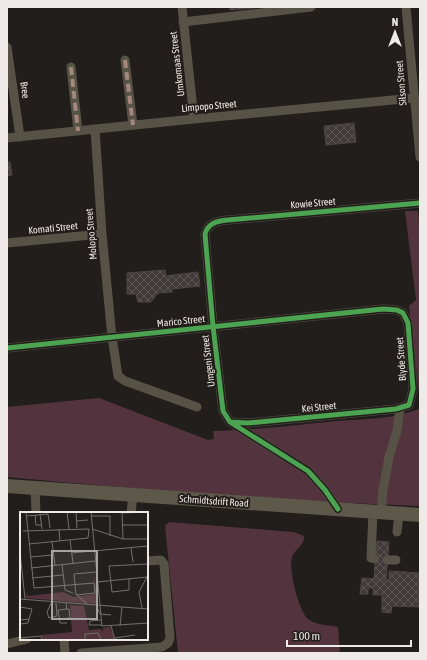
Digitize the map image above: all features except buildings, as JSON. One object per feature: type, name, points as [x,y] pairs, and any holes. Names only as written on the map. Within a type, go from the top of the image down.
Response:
[{"type":"highway","name":"Schmidtsdrift Road","points":[[7,486],[420,515]]},
{"type":"street","name":"Umkomaas Street","points":[[182,7],[194,118]]},
{"type":"street","points":[[183,22],[311,7]]},
{"type":"street","name":"Silson Street","points":[[406,7],[420,157]]},
{"type":"street","name":"Bree","points":[[7,47],[20,137]]},
{"type":"street","points":[[125,60],[133,125]]},
{"type":"street","points":[[71,66],[78,131]]},
{"type":"street","name":"Limpopo Street","points":[[7,138],[194,118],[414,98]]},
{"type":"street","name":"Molopo Street","points":[[95,129],[102,234],[112,337],[118,376],[121,379],[197,407]]},
{"type":"street","name":"Kowie Street","points":[[210,226],[216,222],[228,220],[420,202]]},
{"type":"street","name":"Umgeni Street","points":[[210,226],[206,230],[205,241],[213,326],[223,411],[230,422]]},
{"type":"street","name":"Komati Street","points":[[7,244],[102,234]]},
{"type":"street","name":"Marico Street","points":[[7,348],[383,309],[397,310],[403,313]]},
{"type":"street","name":"Blyde Street","points":[[375,559],[371,558],[377,512],[383,490],[386,470],[404,407],[412,394],[413,389],[408,323],[403,313]]},
{"type":"street","name":"Kei Street","points":[[230,422],[248,423],[404,407]]},
{"type":"street","points":[[230,422],[308,471],[322,486],[338,509]]},
{"type":"street","points":[[35,488],[36,512]]},
{"type":"street","points":[[131,512],[133,495]]},
{"type":"street","points":[[397,532],[399,514]]},
{"type":"street","points":[[81,653],[162,650],[168,643],[170,638],[164,564],[161,560],[148,561]]},
{"type":"street","points":[[7,644],[22,640]]},
{"type":"street","points":[[64,640],[65,653]]},
{"type":"shaded area","points":[[405,211],[418,211],[420,234],[420,401],[409,306],[416,300]]},
{"type":"shaded area","points":[[99,398],[208,440],[214,439],[213,431],[379,418],[399,415],[419,409],[420,405],[420,506],[213,494],[7,477],[7,407]]},
{"type":"shaded area","points":[[169,522],[293,532],[304,536],[303,542],[292,557],[291,563],[295,590],[301,608],[308,619],[318,624],[338,627],[340,653],[178,653],[165,526]]},
{"type":"marked path","points":[[125,60],[133,125]]},
{"type":"marked path","points":[[71,67],[78,131]]},
{"type":"cycle path","points":[[338,509],[325,490],[308,471],[230,422],[223,411],[213,326],[205,234],[206,230],[211,225],[224,220],[420,203]]},
{"type":"cycle path","points":[[7,348],[383,309],[397,310],[403,313],[408,323],[413,389],[409,405],[396,409],[248,423],[230,422]]}]
